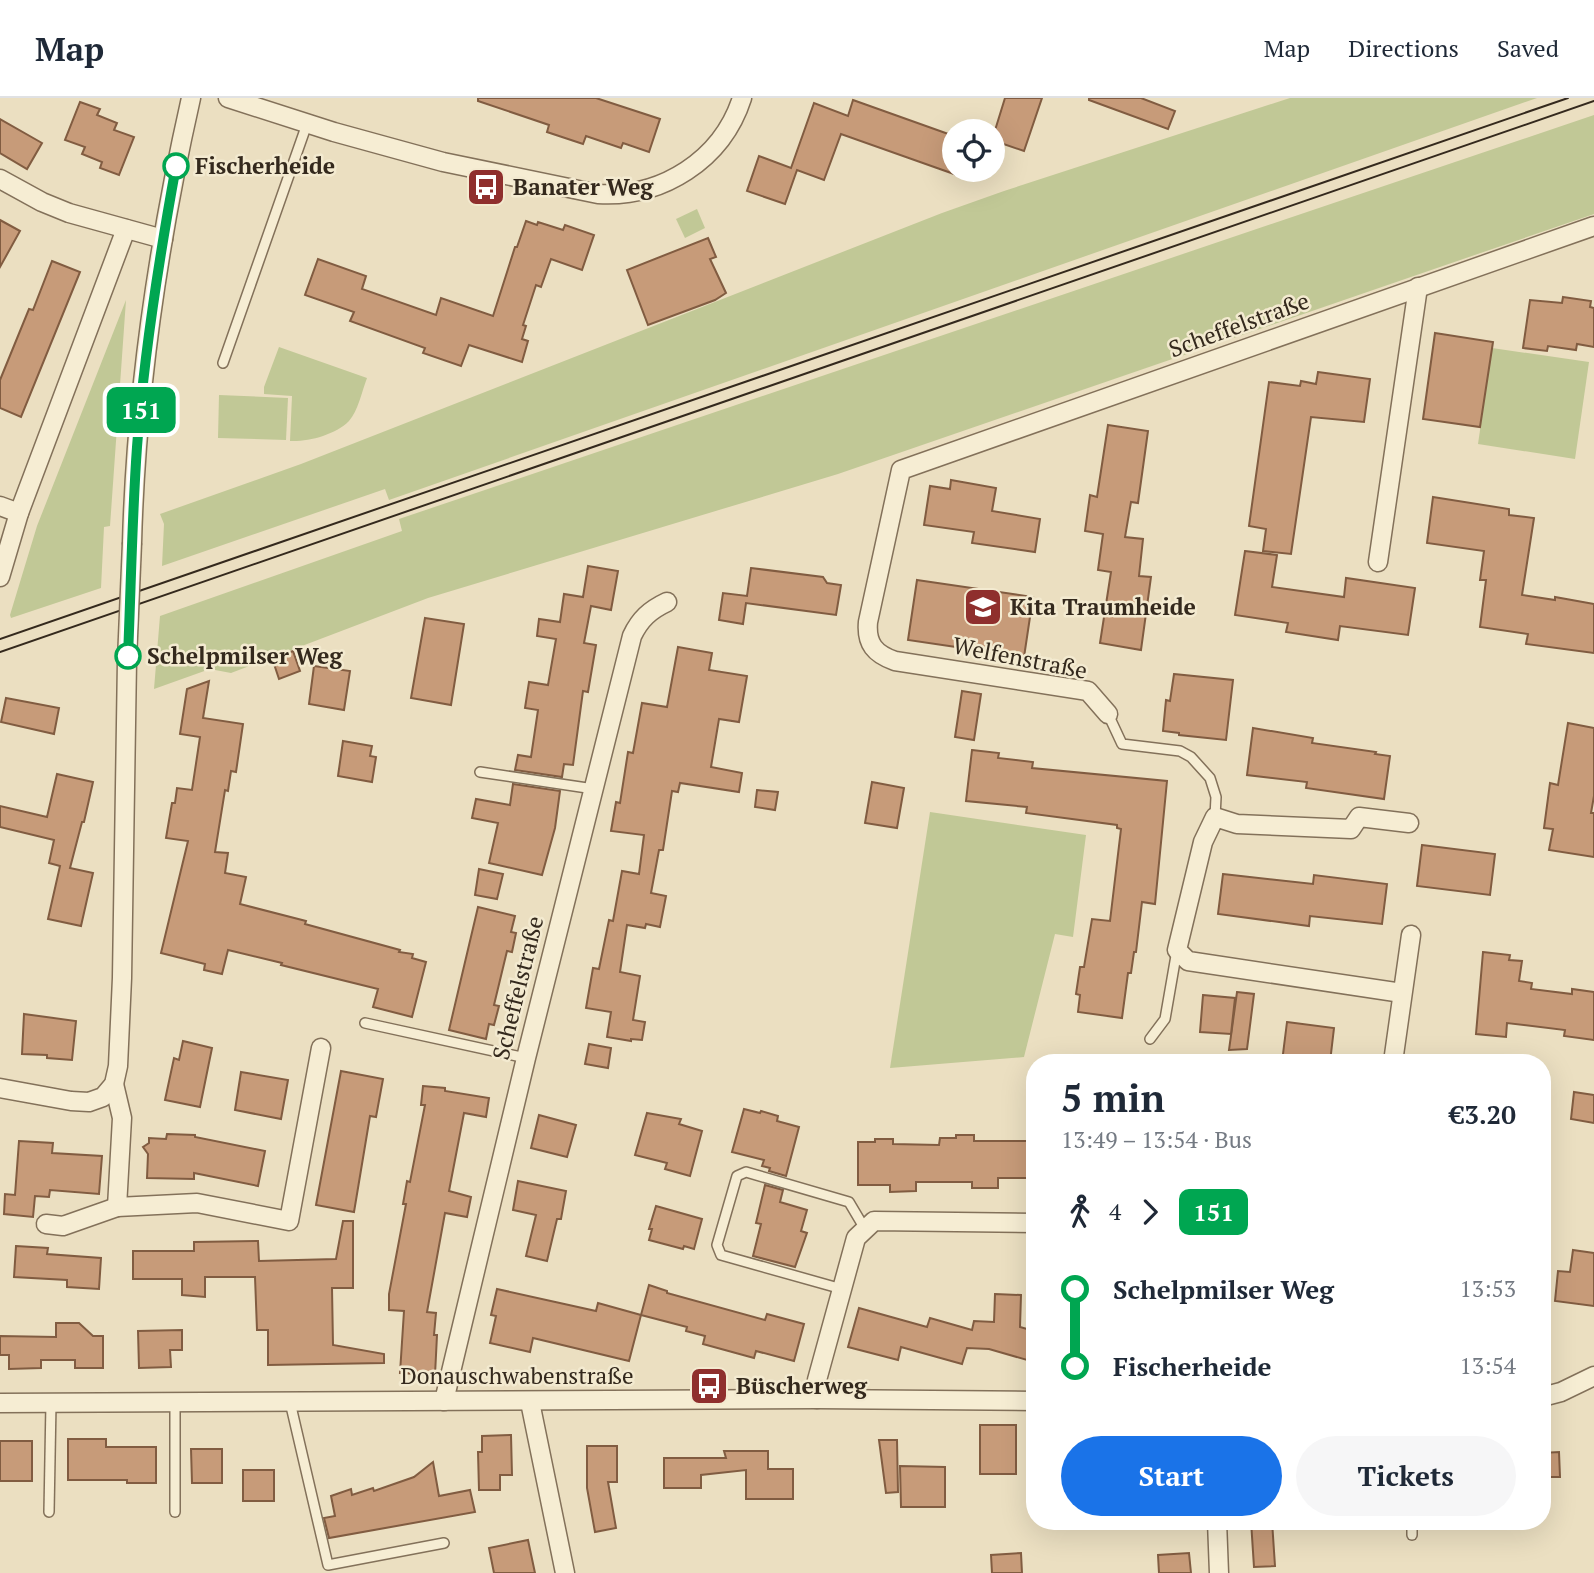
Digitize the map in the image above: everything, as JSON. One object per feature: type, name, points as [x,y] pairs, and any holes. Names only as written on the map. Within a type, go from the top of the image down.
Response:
[{"type":"street","points":[[117,1207],[122,1118],[114,1084],[118,1066],[122,978],[127,660],[132,543],[143,386],[163,239],[191,98]]},
{"type":"street","points":[[228,98],[307,124],[443,162],[598,194],[618,195],[660,185],[697,164],[717,146],[728,130],[742,98]]},
{"type":"street","points":[[0,179],[69,213],[163,239]]},
{"type":"street","name":"Scheffelstraße","points":[[872,648],[867,636],[868,622],[901,470],[1594,226]]},
{"type":"street","points":[[0,577],[19,513],[126,229]]},
{"type":"street","points":[[1378,562],[1418,287]]},
{"type":"street","points":[[0,506],[19,513]]},
{"type":"street","name":"Scheffelstraße","points":[[444,1401],[526,1058],[632,636],[638,623],[649,612],[667,602]]},
{"type":"street","name":"Welfenstraße","points":[[872,648],[882,657],[895,662],[1088,691],[1108,714]]},
{"type":"street","points":[[1215,817],[1237,824],[1351,829],[1359,817],[1409,823]]},
{"type":"street","name":"Welfenstraße","points":[[1177,950],[1203,842],[1215,817]]},
{"type":"street","points":[[1395,1054],[1411,935]]},
{"type":"street","points":[[1177,950],[1188,961],[1402,993]]},
{"type":"street","points":[[46,1224],[63,1226],[117,1207],[197,1203],[289,1221],[321,1048]]},
{"type":"street","points":[[0,1088],[89,1102],[103,1097],[114,1084]]},
{"type":"street","points":[[817,1399],[817,1380],[856,1238],[874,1221],[1026,1223]]},
{"type":"street","points":[[1551,1395],[1594,1376]]},
{"type":"street","name":"Donauschwabenstraße","points":[[0,1403],[817,1399],[1026,1401]]},
{"type":"street","points":[[530,1402],[565,1573]]},
{"type":"street","points":[[1217,1530],[1219,1573]]},
{"type":"lane","points":[[223,363],[307,124]]},
{"type":"lane","name":"Welfenstraße","points":[[1108,714],[1122,744],[1180,751],[1191,757],[1210,778],[1216,797],[1215,817]]},
{"type":"lane","points":[[480,772],[594,789]]},
{"type":"lane","points":[[1150,1039],[1165,1019],[1177,950]]},
{"type":"lane","points":[[365,1023],[526,1058]]},
{"type":"lane","points":[[842,1289],[721,1255],[717,1245],[737,1176],[746,1171],[849,1202],[865,1230]]},
{"type":"lane","points":[[174,1513],[175,1402]]},
{"type":"lane","points":[[290,1402],[328,1565],[443,1542]]},
{"type":"lane","points":[[49,1511],[51,1403]]},
{"type":"lane","points":[[1412,1530],[1412,1535]]},
{"type":"green space","points":[[1290,98],[1537,98],[389,500],[385,489],[162,566],[164,524],[160,514],[301,464],[942,213]]},
{"type":"green space","points":[[1594,115],[1594,214],[838,474],[428,598],[231,673],[210,669],[154,689],[160,616],[402,531],[399,519]]},
{"type":"green space","points":[[697,209],[705,228],[685,238],[676,219]]},
{"type":"green space","points":[[126,300],[110,526],[104,527],[101,588],[11,618],[37,526]]},
{"type":"green space","points":[[279,347],[367,378],[349,421],[321,437],[290,441],[292,396],[264,394],[264,387]]},
{"type":"green space","points":[[1492,348],[1589,362],[1575,459],[1478,444]]},
{"type":"green space","points":[[219,395],[288,398],[286,440],[218,438]]},
{"type":"green space","points":[[930,812],[1086,835],[1073,937],[1055,934],[1024,1057],[890,1068]]},
{"type":"building","points":[[478,98],[596,98],[660,119],[649,152],[623,143],[621,148],[586,136],[583,144],[547,132],[549,125],[478,101]]},
{"type":"building","points":[[1005,98],[1042,98],[1024,151],[1005,144],[1005,119],[998,119]]},
{"type":"building","points":[[1089,98],[1141,98],[1175,111],[1168,129]]},
{"type":"building","points":[[853,100],[942,132],[942,170],[841,134],[824,180],[797,170],[785,204],[747,191],[759,156],[791,168],[814,103],[848,116]]},
{"type":"building","points":[[80,102],[100,109],[97,115],[117,123],[114,130],[134,137],[119,175],[100,168],[102,162],[82,154],[85,147],[65,140]]},
{"type":"building","points":[[0,119],[42,143],[27,169],[0,153]]},
{"type":"building","points":[[0,220],[20,231],[0,267]]},
{"type":"building","points":[[526,221],[563,230],[565,225],[594,235],[582,270],[551,259],[541,287],[536,285],[523,325],[526,326],[522,339],[528,341],[522,362],[469,345],[461,366],[423,353],[425,348],[350,321],[354,312],[305,295],[318,259],[366,276],[362,289],[436,315],[441,298],[493,316]]},
{"type":"building","points":[[708,238],[716,257],[710,259],[726,293],[715,300],[648,325],[627,270]]},
{"type":"building","points":[[52,261],[80,272],[21,417],[0,408],[0,380],[29,309],[33,310]]},
{"type":"building","points":[[1563,297],[1591,301],[1590,307],[1594,308],[1594,347],[1577,344],[1576,350],[1548,346],[1547,351],[1523,348],[1530,300],[1562,303]]},
{"type":"building","points":[[1435,333],[1493,342],[1480,427],[1423,419]]},
{"type":"building","points":[[1318,372],[1370,379],[1364,422],[1311,417],[1291,554],[1263,551],[1266,529],[1249,526],[1269,382],[1300,386],[1301,381],[1316,384]]},
{"type":"building","points":[[1108,425],[1148,431],[1138,503],[1131,502],[1125,537],[1143,539],[1139,576],[1151,577],[1141,650],[1100,643],[1111,572],[1098,570],[1103,534],[1085,531],[1090,495],[1097,497]]},
{"type":"building","points":[[951,480],[996,488],[992,511],[1040,519],[1035,552],[972,543],[974,532],[924,525],[930,486],[950,489]]},
{"type":"building","points":[[1433,497],[1509,509],[1509,515],[1534,518],[1522,595],[1555,600],[1555,597],[1594,604],[1594,653],[1526,644],[1528,634],[1480,627],[1486,580],[1480,580],[1484,551],[1427,543]]},
{"type":"building","points":[[1245,551],[1277,555],[1272,587],[1344,597],[1346,578],[1415,588],[1408,635],[1340,626],[1338,640],[1286,632],[1288,623],[1235,615]]},
{"type":"building","points":[[588,566],[618,571],[611,610],[591,606],[584,643],[596,645],[588,692],[583,691],[573,765],[564,764],[562,777],[515,770],[518,755],[531,757],[538,710],[525,708],[529,682],[548,685],[556,639],[537,636],[539,619],[560,622],[564,594],[583,597]]},
{"type":"building","points":[[751,568],[823,577],[827,583],[841,585],[836,615],[746,603],[743,624],[719,620],[723,593],[747,596]]},
{"type":"building","points":[[917,580],[1033,597],[1024,657],[908,640]]},
{"type":"building","points":[[425,618],[464,624],[451,705],[411,698]]},
{"type":"building","points":[[678,647],[712,653],[709,670],[747,676],[739,722],[719,719],[711,767],[742,773],[739,792],[680,783],[678,792],[672,791],[663,850],[659,850],[651,893],[666,896],[660,927],[646,924],[645,928],[627,925],[620,972],[640,976],[633,1020],[645,1022],[642,1040],[631,1041],[607,1037],[611,1012],[586,1008],[593,968],[599,969],[609,920],[613,921],[622,871],[639,874],[644,835],[611,831],[616,802],[620,803],[628,752],[633,753],[642,703],[667,707]]},
{"type":"building","points":[[293,651],[300,671],[279,679],[272,658]]},
{"type":"building","points":[[314,666],[350,671],[344,710],[309,704]]},
{"type":"building","points":[[1174,674],[1233,680],[1226,740],[1163,731],[1166,700],[1170,701]]},
{"type":"building","points":[[209,681],[203,718],[243,724],[236,772],[231,771],[228,791],[225,790],[215,852],[228,853],[225,873],[246,877],[240,904],[413,954],[412,958],[426,962],[412,1017],[373,1007],[378,989],[281,965],[282,963],[228,950],[222,974],[204,970],[205,964],[161,953],[188,841],[166,838],[172,803],[175,803],[177,788],[192,790],[200,737],[180,734],[187,689]]},
{"type":"building","points":[[962,691],[981,694],[974,740],[955,737]]},
{"type":"building","points":[[6,698],[59,708],[54,734],[1,722]]},
{"type":"building","points":[[1568,723],[1594,728],[1594,796],[1591,813],[1594,813],[1594,857],[1549,850],[1553,829],[1544,828],[1550,783],[1558,785]]},
{"type":"building","points":[[1253,728],[1313,738],[1312,743],[1390,756],[1384,799],[1306,788],[1307,782],[1247,775]]},
{"type":"building","points":[[343,741],[372,746],[370,756],[376,757],[372,782],[338,776]]},
{"type":"building","points":[[972,750],[999,753],[998,758],[1033,762],[1032,768],[1167,781],[1155,904],[1142,902],[1136,952],[1131,973],[1128,973],[1122,1018],[1078,1012],[1080,995],[1076,994],[1080,967],[1084,967],[1092,919],[1110,921],[1121,829],[1117,828],[1117,825],[1026,813],[1027,807],[966,801]]},
{"type":"building","points":[[57,774],[93,782],[70,868],[93,873],[81,926],[48,919],[60,866],[49,863],[54,840],[0,827],[0,806],[47,817]]},
{"type":"building","points":[[872,782],[904,788],[897,828],[865,823]]},
{"type":"building","points":[[513,784],[560,791],[555,828],[542,875],[489,863],[498,823],[472,818],[476,799],[510,805]]},
{"type":"building","points":[[757,790],[778,792],[775,810],[755,807]]},
{"type":"building","points":[[1422,845],[1495,854],[1490,895],[1417,886]]},
{"type":"building","points":[[479,869],[503,874],[497,899],[475,895]]},
{"type":"building","points":[[1223,874],[1313,884],[1314,875],[1387,884],[1382,924],[1310,916],[1309,926],[1218,914]]},
{"type":"building","points":[[478,907],[515,916],[511,932],[516,933],[512,952],[507,951],[494,1005],[499,1006],[494,1025],[489,1024],[486,1039],[449,1030]]},
{"type":"building","points":[[1483,952],[1510,955],[1509,960],[1522,961],[1519,981],[1532,983],[1531,989],[1572,994],[1572,989],[1594,992],[1594,1040],[1564,1036],[1565,1030],[1507,1023],[1506,1037],[1476,1034]]},
{"type":"building","points":[[1237,992],[1254,994],[1247,1049],[1229,1050]]},
{"type":"building","points":[[1203,995],[1235,998],[1231,1034],[1200,1032]]},
{"type":"building","points":[[24,1014],[76,1021],[72,1060],[22,1054]]},
{"type":"building","points":[[1287,1022],[1334,1028],[1331,1054],[1283,1054]]},
{"type":"building","points":[[183,1041],[212,1048],[200,1107],[165,1100],[174,1058],[179,1060]]},
{"type":"building","points":[[589,1044],[611,1048],[608,1068],[585,1064]]},
{"type":"building","points":[[341,1071],[383,1079],[376,1117],[370,1116],[354,1212],[316,1205]]},
{"type":"building","points":[[241,1072],[288,1080],[281,1119],[235,1110]]},
{"type":"building","points":[[423,1086],[489,1098],[486,1117],[464,1113],[449,1191],[471,1197],[467,1217],[445,1213],[427,1312],[436,1313],[435,1375],[400,1373],[404,1311],[389,1310],[389,1294],[406,1204],[403,1204],[407,1181],[410,1182],[425,1105],[421,1105]]},
{"type":"building","points":[[1574,1092],[1594,1095],[1594,1123],[1571,1119]]},
{"type":"building","points":[[744,1109],[778,1116],[777,1121],[799,1127],[786,1176],[762,1166],[764,1160],[732,1152]]},
{"type":"building","points":[[647,1113],[681,1119],[679,1124],[702,1131],[690,1176],[665,1169],[667,1163],[635,1155]]},
{"type":"building","points":[[539,1115],[576,1125],[567,1157],[531,1148]]},
{"type":"building","points":[[167,1134],[195,1135],[265,1151],[258,1186],[194,1173],[194,1179],[147,1178],[148,1154],[143,1147],[149,1143],[149,1138],[166,1139]]},
{"type":"building","points":[[956,1135],[974,1135],[974,1141],[1026,1141],[1026,1178],[998,1178],[998,1188],[972,1188],[972,1182],[916,1182],[916,1191],[890,1192],[890,1185],[858,1185],[858,1142],[893,1139],[893,1144],[939,1145],[940,1138],[956,1138]]},
{"type":"building","points":[[19,1141],[53,1143],[52,1153],[102,1156],[99,1194],[50,1190],[49,1197],[35,1196],[33,1217],[4,1214],[5,1194],[15,1195]]},
{"type":"building","points":[[518,1181],[566,1191],[561,1219],[557,1219],[547,1261],[526,1256],[536,1215],[513,1210]]},
{"type":"building","points":[[765,1185],[783,1190],[780,1202],[807,1210],[801,1231],[807,1233],[795,1267],[753,1256],[761,1224],[756,1223]]},
{"type":"building","points":[[656,1206],[702,1219],[694,1249],[684,1246],[683,1249],[649,1240],[652,1229],[649,1229]]},
{"type":"building","points":[[343,1221],[353,1221],[353,1288],[332,1288],[333,1345],[384,1354],[384,1363],[268,1365],[268,1330],[257,1330],[255,1277],[205,1277],[205,1297],[182,1295],[182,1279],[133,1279],[133,1251],[194,1251],[194,1242],[258,1241],[259,1261],[336,1259]]},
{"type":"building","points":[[16,1246],[48,1248],[47,1254],[101,1258],[99,1289],[67,1287],[67,1280],[14,1277]]},
{"type":"building","points":[[1573,1250],[1594,1253],[1594,1306],[1555,1301],[1558,1271],[1570,1272]]},
{"type":"building","points":[[649,1285],[667,1293],[765,1320],[767,1314],[804,1324],[794,1361],[756,1351],[754,1358],[703,1344],[705,1336],[686,1331],[687,1327],[641,1315]]},
{"type":"building","points":[[497,1289],[596,1311],[598,1303],[641,1315],[629,1361],[533,1338],[530,1352],[490,1343],[496,1316],[491,1315]]},
{"type":"building","points":[[995,1294],[1021,1295],[1020,1327],[1026,1329],[1026,1360],[989,1349],[967,1348],[962,1364],[901,1347],[898,1360],[848,1347],[859,1308],[927,1327],[930,1318],[972,1330],[974,1321],[994,1322]]},
{"type":"building","points":[[56,1323],[79,1323],[93,1336],[103,1336],[103,1368],[75,1368],[75,1360],[41,1360],[41,1368],[9,1369],[9,1355],[0,1355],[0,1336],[56,1337]]},
{"type":"building","points":[[182,1330],[182,1350],[170,1350],[171,1367],[139,1368],[138,1331]]},
{"type":"building","points":[[980,1425],[1016,1425],[1016,1474],[980,1474]]},
{"type":"building","points":[[511,1435],[512,1475],[500,1475],[500,1490],[479,1490],[478,1452],[482,1452],[482,1436]]},
{"type":"building","points":[[68,1439],[106,1439],[106,1447],[156,1447],[156,1483],[68,1480]]},
{"type":"building","points":[[879,1440],[897,1440],[898,1492],[886,1493]]},
{"type":"building","points":[[0,1441],[32,1441],[32,1481],[0,1481]]},
{"type":"building","points":[[587,1446],[617,1446],[617,1482],[608,1482],[616,1528],[595,1532],[587,1488]]},
{"type":"building","points":[[191,1449],[222,1449],[222,1483],[192,1483]]},
{"type":"building","points":[[724,1451],[768,1451],[768,1469],[793,1469],[793,1499],[746,1499],[746,1470],[701,1475],[701,1488],[664,1488],[664,1458],[726,1458]]},
{"type":"building","points":[[1551,1452],[1559,1452],[1560,1477],[1551,1477]]},
{"type":"building","points":[[433,1462],[439,1496],[470,1490],[475,1512],[329,1538],[324,1518],[335,1516],[331,1496],[351,1489],[352,1495],[373,1488],[374,1491],[414,1477]]},
{"type":"building","points":[[900,1466],[945,1467],[945,1507],[901,1507]]},
{"type":"building","points":[[243,1470],[274,1470],[274,1501],[243,1501]]},
{"type":"building","points":[[1252,1530],[1273,1530],[1275,1566],[1254,1567]]},
{"type":"building","points":[[528,1540],[535,1573],[494,1573],[489,1548]]},
{"type":"building","points":[[1021,1553],[1022,1573],[992,1573],[991,1555]]},
{"type":"building","points":[[1189,1553],[1191,1573],[1159,1573],[1158,1555]]},
{"type":"tram line","points":[[0,639],[1568,98]]},
{"type":"tram line","points":[[0,652],[1594,101]]},
{"type":"bus line","name":"151","points":[[128,656],[137,448],[144,374],[176,166]]},
{"type":"place","name":"Fischerheide","points":[[176,166]]},
{"type":"place","name":"Banater Weg","points":[[486,187]]},
{"type":"place","name":"Kita Traumheide","points":[[983,607]]},
{"type":"place","name":"Schelpmilser Weg","points":[[128,656]]},
{"type":"place","name":"Büscherweg","points":[[709,1386]]}]
